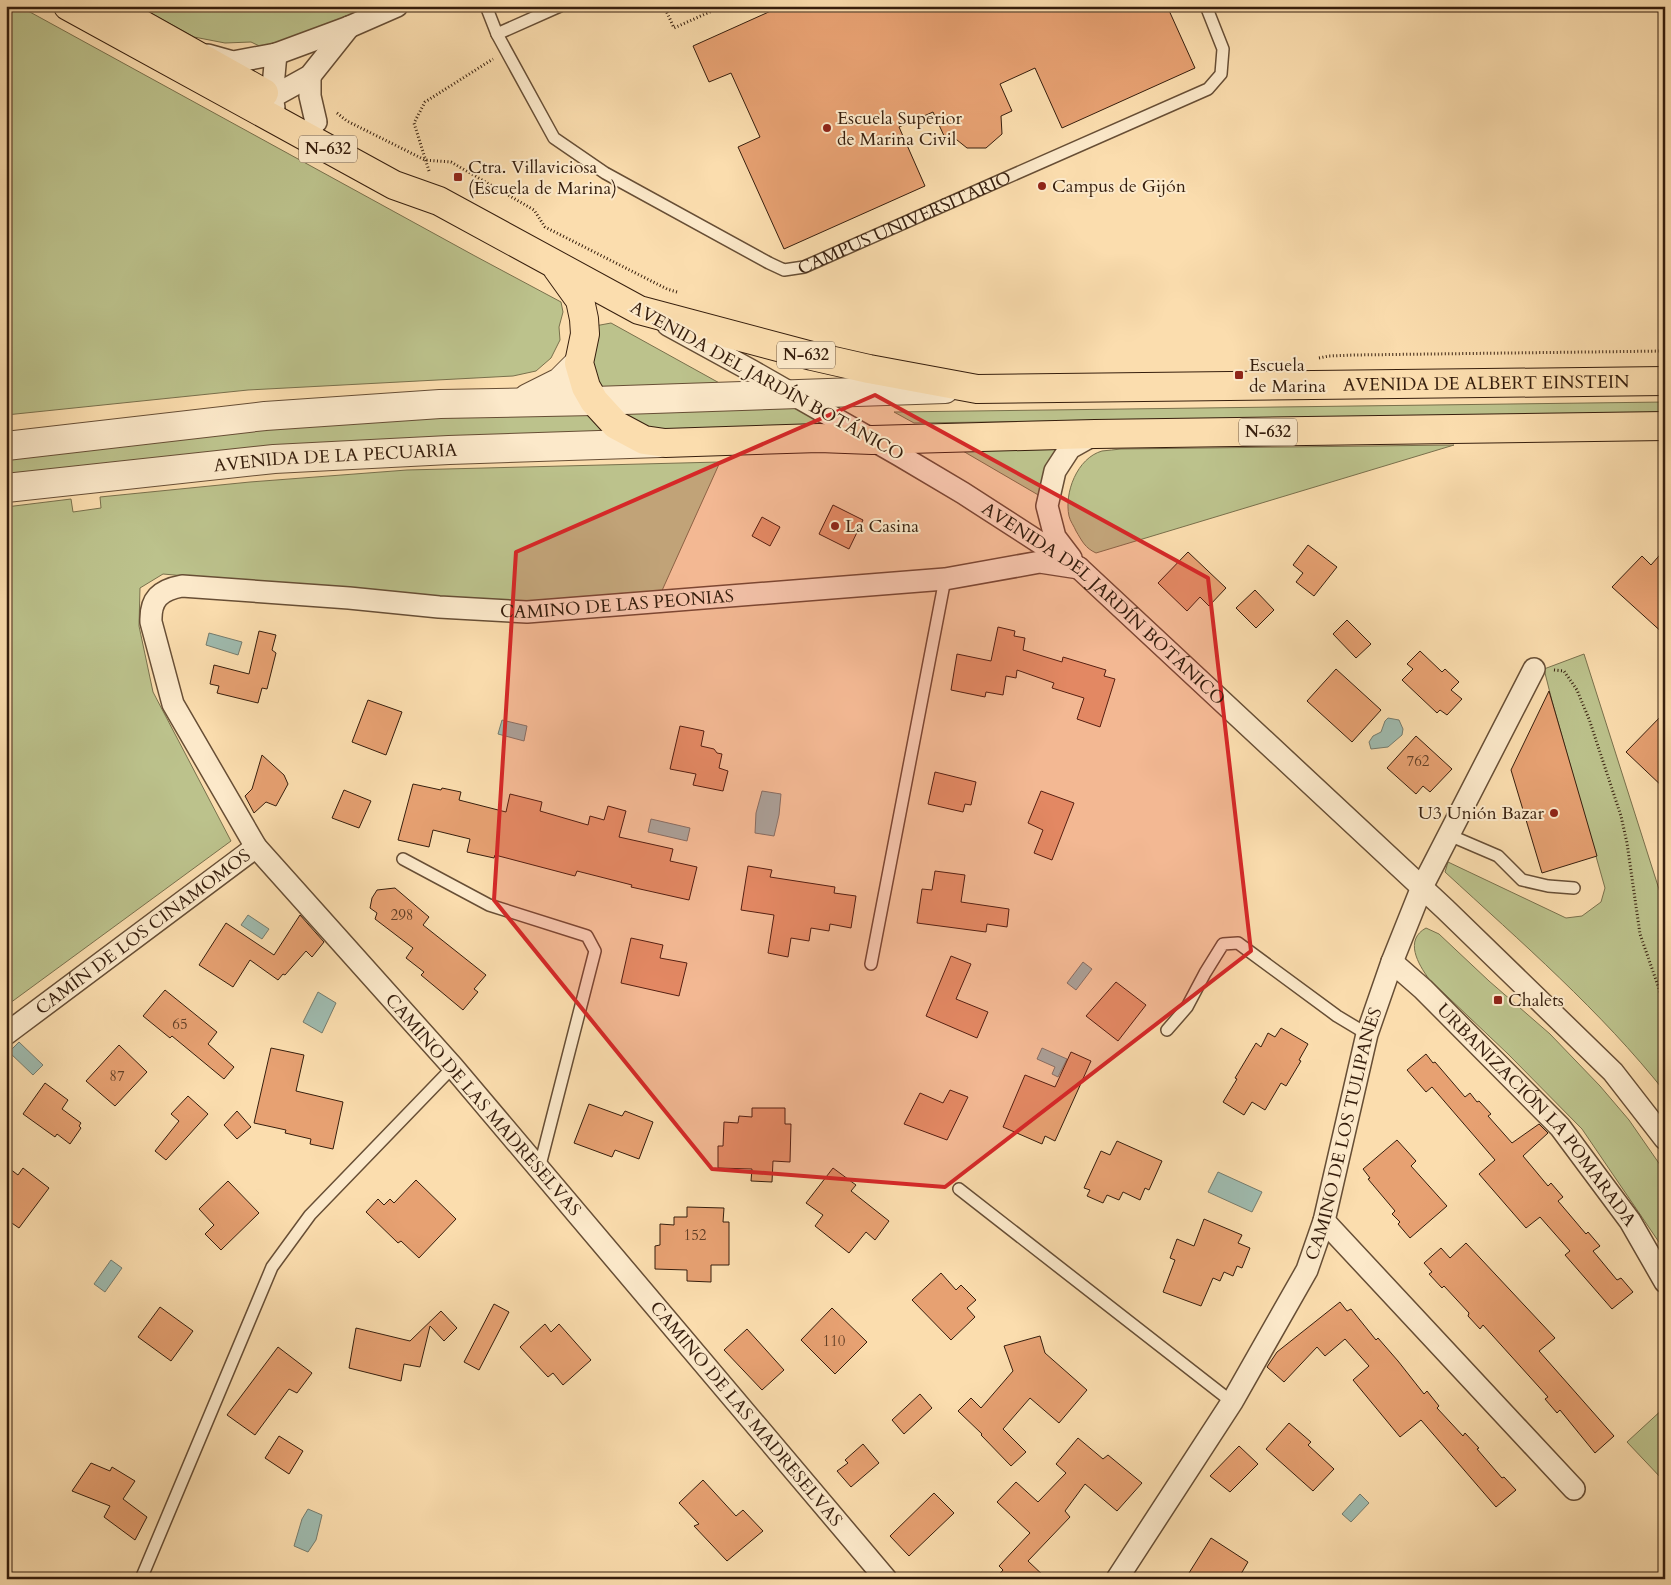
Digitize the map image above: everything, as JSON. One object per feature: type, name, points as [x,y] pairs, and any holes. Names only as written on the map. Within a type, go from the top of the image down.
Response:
[{"type":"highway","name":"AVENIDA DEL JARDÍN BOTÁNICO","points":[[68,6],[394,185],[439,201],[639,310]]},
{"type":"highway","name":"AVENIDA DEL JARDÍN BOTÁNICO","points":[[110,6],[272,97],[325,116],[401,170],[439,201]]},
{"type":"highway","name":"AVENIDA DE LA PECUARIA","points":[[553,262],[580,300],[585,334],[579,363],[586,387],[594,401],[616,425],[644,440],[665,443],[819,438],[872,440]]},
{"type":"highway","name":"AVENIDA DE ALBERT EINSTEIN","points":[[639,310],[812,356],[869,369],[977,389],[1665,381]]},
{"type":"highway","name":"N-632","points":[[872,440],[1096,434],[1665,426]]},
{"type":"street","points":[[189,50],[233,62],[276,54],[349,27],[397,6]]},
{"type":"street","points":[[221,90],[272,97],[310,76],[349,27]]},
{"type":"street","points":[[276,54],[272,97],[274,107],[284,125]]},
{"type":"street","points":[[310,76],[310,96],[325,116]]},
{"type":"street","name":"AVENIDA DEL JARDÍN BOTÁNICO","points":[[639,310],[792,394],[963,493],[1079,568],[1422,887],[1613,1072],[1665,1140]]},
{"type":"street","points":[[520,402],[560,382],[579,363]]},
{"type":"street","name":"AVENIDA DE ALBERT EINSTEIN","points":[[792,394],[977,389]]},
{"type":"street","points":[[6,446],[265,416],[440,404],[792,394]]},
{"type":"street","points":[[1079,568],[1055,537],[1047,506],[1055,470],[1070,448],[1096,434]]},
{"type":"street","name":"AVENIDA DE LA PECUARIA","points":[[6,488],[274,459],[448,450],[665,443]]},
{"type":"street","name":"CAMINO DE LAS PEONIAS","points":[[157,596],[168,588],[182,586],[349,598],[439,607],[527,612],[945,579],[1040,562],[1079,568]]},
{"type":"street","name":"CAMINO DE LAS MADRESELVAS","points":[[157,596],[150,610],[151,622],[173,704],[256,846],[453,1067],[886,1579]]},
{"type":"street","name":"CAMINO DE LOS TULIPANES","points":[[1117,1579],[1232,1402],[1307,1270],[1324,1221],[1366,1034],[1392,962],[1422,887],[1534,670]]},
{"type":"street","name":"CAMÍN DE LOS CINAMOMOS","points":[[6,1034],[256,846]]},
{"type":"street","name":"URBANIZACIÓN LA POMARADA","points":[[1392,962],[1423,989],[1560,1127],[1630,1221],[1665,1282]]},
{"type":"street","points":[[1324,1221],[1574,1489]]},
{"type":"lane","name":"CAMPUS UNIVERSITARIO","points":[[486,6],[497,34],[554,138],[605,173],[784,270],[804,267],[1208,89],[1221,74],[1223,49],[1206,6]]},
{"type":"lane","points":[[497,34],[560,6]]},
{"type":"lane","points":[[871,964],[945,579]]},
{"type":"lane","points":[[1448,835],[1498,856],[1522,880],[1548,886],[1574,888]]},
{"type":"lane","points":[[403,859],[489,905],[587,936],[596,951],[539,1169]]},
{"type":"lane","points":[[1167,1030],[1187,1007],[1223,944],[1238,943],[1337,1016],[1366,1034]]},
{"type":"lane","points":[[141,1579],[272,1267],[310,1215],[453,1067]]},
{"type":"lane","points":[[959,1189],[1232,1402]]},
{"type":"path","points":[[664,6],[674,28],[722,6]]},
{"type":"path","points":[[439,201],[414,123],[425,102],[506,51]]},
{"type":"path","points":[[325,116],[347,121],[425,160],[451,162],[534,210],[544,226],[667,289],[684,294]]},
{"type":"path","points":[[1534,670],[1564,671],[1577,690],[1589,719],[1621,816],[1627,843],[1640,934],[1665,1006]]},
{"type":"highlighted area","points":[[875,395],[1208,578],[1251,951],[945,1187],[712,1169],[494,900],[516,552]]},
{"type":"green space","points":[[6,6],[19,6],[561,302],[563,312],[559,327],[560,340],[551,358],[536,371],[513,376],[248,390],[6,415]]},
{"type":"green space","points":[[138,6],[397,6],[276,54],[251,42],[225,43],[194,37]]},
{"type":"green space","points":[[611,323],[723,385],[595,390],[592,375],[595,326]]},
{"type":"green space","points":[[793,394],[872,440],[819,438],[6,488],[6,446]]},
{"type":"green space","points":[[1665,402],[1665,413],[914,423],[894,412]]},
{"type":"green space","points":[[1454,445],[1096,553],[1084,544],[1069,516],[1069,497],[1074,478],[1086,461],[1102,451],[1121,449]]},
{"type":"green space","points":[[1059,446],[1040,496],[956,447]]},
{"type":"green space","points":[[720,462],[660,595],[540,603],[454,600],[163,574],[140,588],[139,626],[153,692],[231,841],[6,1006],[6,507],[71,499],[73,512],[101,508],[100,497],[250,482],[407,470]]},
{"type":"green space","points":[[1584,654],[1665,908],[1665,1092],[1614,1033],[1560,978],[1445,872],[1448,862],[1566,918],[1582,916],[1601,902],[1605,888],[1544,669]]},
{"type":"green space","points":[[1426,928],[1439,934],[1550,1034],[1600,1086],[1629,1120],[1665,1172],[1665,1251],[1582,1129],[1508,1054],[1429,979],[1417,959],[1414,945],[1419,933]]},
{"type":"green space","points":[[1665,1407],[1665,1476],[1662,1479],[1627,1442]]},
{"type":"shaded area","points":[[209,633],[242,642],[238,655],[206,645]]},
{"type":"shaded area","points":[[1388,718],[1399,720],[1403,729],[1402,735],[1388,747],[1371,749],[1369,742],[1373,736],[1381,732]]},
{"type":"shaded area","points":[[502,720],[527,726],[524,741],[498,734]]},
{"type":"shaded area","points":[[762,791],[781,794],[774,836],[755,833],[756,813]]},
{"type":"shaded area","points":[[651,819],[690,828],[687,841],[648,832]]},
{"type":"shaded area","points":[[248,915],[269,929],[262,939],[241,925]]},
{"type":"shaded area","points":[[1083,962],[1092,969],[1076,990],[1067,983]]},
{"type":"shaded area","points":[[318,992],[336,1003],[322,1033],[303,1022]]},
{"type":"shaded area","points":[[19,1042],[43,1065],[33,1075],[9,1052]]},
{"type":"shaded area","points":[[1042,1048],[1067,1059],[1058,1077],[1052,1074],[1055,1067],[1037,1059]]},
{"type":"shaded area","points":[[1218,1172],[1262,1192],[1252,1212],[1208,1192]]},
{"type":"shaded area","points":[[111,1260],[122,1268],[105,1292],[94,1284]]},
{"type":"shaded area","points":[[1360,1494],[1369,1503],[1351,1522],[1342,1514]]},
{"type":"shaded area","points":[[308,1509],[322,1515],[316,1540],[308,1552],[294,1546],[302,1519]]},
{"type":"building","name":"Escuela Superior de Marina Civil","points":[[782,6],[1167,6],[1195,68],[1062,128],[1035,68],[1000,84],[1012,111],[1001,116],[1002,134],[986,148],[967,148],[952,136],[946,140],[933,112],[899,127],[925,186],[784,249],[738,147],[760,137],[731,73],[709,82],[693,46]]},
{"type":"building","points":[[833,505],[863,520],[849,549],[819,534]]},
{"type":"building","points":[[762,517],[780,527],[770,546],[752,536]]},
{"type":"building","points":[[1308,545],[1337,567],[1314,596],[1296,582],[1303,573],[1293,565]]},
{"type":"building","points":[[1665,549],[1665,635],[1612,587],[1642,556],[1651,565]]},
{"type":"building","points":[[1188,552],[1226,588],[1209,606],[1200,597],[1187,611],[1158,583]]},
{"type":"building","points":[[1255,590],[1274,610],[1256,628],[1236,608]]},
{"type":"building","points":[[1347,620],[1371,644],[1356,658],[1333,634]]},
{"type":"building","points":[[998,627],[1015,631],[1014,636],[1025,638],[1023,650],[1062,662],[1063,657],[1106,670],[1104,676],[1115,679],[1100,727],[1077,719],[1084,698],[1052,688],[1054,683],[1017,670],[1016,678],[1006,676],[1003,695],[986,692],[985,697],[951,690],[957,654],[991,661]]},
{"type":"building","points":[[259,631],[276,635],[272,650],[276,653],[267,689],[262,688],[258,703],[217,693],[219,686],[210,684],[214,665],[249,674]]},
{"type":"building","points":[[1420,651],[1442,672],[1445,669],[1459,682],[1451,690],[1462,699],[1447,715],[1440,710],[1437,713],[1402,680],[1413,669],[1407,664]]},
{"type":"building","points":[[1336,669],[1381,710],[1352,742],[1307,701]]},
{"type":"building","name":"U3 Unión Bazar","points":[[1549,691],[1597,856],[1542,873],[1511,770]]},
{"type":"building","points":[[368,700],[402,712],[386,755],[352,742]]},
{"type":"building","points":[[1665,712],[1665,789],[1626,752]]},
{"type":"building","points":[[680,726],[704,731],[701,746],[714,749],[717,753],[722,754],[719,768],[728,771],[723,791],[693,785],[696,774],[670,769]]},
{"type":"building","points":[[1416,736],[1452,769],[1430,792],[1423,786],[1416,794],[1387,768]]},
{"type":"building","points":[[262,755],[284,775],[288,784],[276,806],[266,802],[254,813],[245,796],[252,789]]},
{"type":"building","points":[[935,772],[976,782],[971,805],[965,804],[963,812],[928,804]]},
{"type":"building","points":[[413,784],[461,792],[459,800],[506,812],[510,794],[542,802],[540,811],[588,825],[590,816],[604,820],[608,806],[626,811],[619,837],[673,849],[670,861],[697,867],[689,900],[631,887],[632,885],[577,871],[575,876],[495,855],[494,858],[467,852],[470,839],[433,830],[429,847],[398,840]]},
{"type":"building","points":[[344,790],[371,801],[359,828],[332,818]]},
{"type":"building","points":[[1041,791],[1074,803],[1052,860],[1034,853],[1043,830],[1028,823]]},
{"type":"building","points":[[748,866],[772,870],[770,877],[835,887],[834,893],[856,896],[851,928],[830,924],[829,931],[811,928],[809,941],[791,938],[788,957],[768,953],[774,915],[741,910]]},
{"type":"building","points":[[935,871],[965,875],[961,902],[1009,909],[1007,927],[987,924],[986,932],[917,923],[922,889],[932,890]]},
{"type":"building","points":[[395,888],[429,917],[423,925],[486,975],[474,989],[478,992],[463,1010],[421,975],[424,972],[406,958],[413,948],[375,919],[377,913],[370,908],[372,898],[377,890]]},
{"type":"building","points":[[300,915],[324,942],[312,957],[306,951],[285,975],[283,974],[278,980],[250,960],[233,987],[199,965],[226,923],[274,955]]},
{"type":"building","points":[[631,938],[663,945],[660,958],[687,963],[679,996],[621,983]]},
{"type":"building","points":[[951,956],[971,964],[956,999],[988,1012],[977,1038],[926,1016]]},
{"type":"building","points":[[1116,982],[1146,1005],[1118,1041],[1086,1016]]},
{"type":"building","points":[[165,990],[217,1032],[208,1044],[234,1067],[224,1079],[172,1036],[170,1038],[143,1016]]},
{"type":"building","points":[[1281,1028],[1308,1044],[1299,1060],[1301,1061],[1286,1086],[1281,1083],[1265,1110],[1252,1102],[1244,1115],[1223,1102],[1256,1043],[1261,1047],[1268,1033],[1275,1037]]},
{"type":"building","points":[[119,1045],[147,1072],[115,1106],[86,1081]]},
{"type":"building","points":[[271,1048],[304,1055],[296,1091],[343,1102],[333,1149],[310,1144],[311,1139],[285,1133],[286,1130],[254,1123]]},
{"type":"building","points":[[1071,1052],[1091,1061],[1055,1141],[1045,1136],[1042,1144],[1003,1127],[1025,1075],[1055,1087]]},
{"type":"building","points":[[1426,1054],[1465,1097],[1470,1093],[1477,1102],[1479,1101],[1491,1114],[1488,1116],[1512,1143],[1539,1124],[1548,1133],[1523,1156],[1548,1186],[1551,1183],[1563,1197],[1558,1201],[1586,1234],[1588,1232],[1600,1246],[1593,1251],[1617,1280],[1621,1278],[1633,1292],[1612,1309],[1565,1255],[1570,1251],[1540,1217],[1526,1228],[1479,1174],[1495,1160],[1432,1087],[1426,1092],[1407,1070]]},
{"type":"building","points":[[45,1083],[68,1100],[62,1109],[81,1123],[79,1126],[81,1128],[70,1144],[57,1134],[55,1137],[23,1114]]},
{"type":"building","points":[[950,1090],[968,1097],[947,1140],[904,1124],[920,1093],[943,1103]]},
{"type":"building","points":[[188,1096],[208,1114],[166,1160],[155,1151],[179,1121],[171,1114]]},
{"type":"building","points":[[589,1104],[622,1116],[625,1111],[653,1122],[639,1159],[615,1150],[612,1157],[574,1143]]},
{"type":"building","points":[[752,1108],[785,1108],[785,1124],[791,1124],[790,1162],[773,1161],[772,1182],[751,1181],[752,1169],[718,1168],[718,1146],[723,1146],[724,1122],[738,1123],[739,1116],[752,1117]]},
{"type":"building","points":[[237,1111],[251,1127],[237,1139],[224,1125]]},
{"type":"building","points":[[1397,1140],[1416,1161],[1411,1166],[1447,1206],[1410,1238],[1398,1224],[1400,1222],[1392,1214],[1395,1211],[1368,1179],[1370,1178],[1363,1169]]},
{"type":"building","points":[[1117,1141],[1162,1161],[1149,1190],[1145,1188],[1140,1200],[1123,1192],[1119,1200],[1107,1195],[1103,1203],[1087,1196],[1090,1190],[1084,1188],[1101,1151],[1110,1155]]},
{"type":"building","points":[[6,1166],[18,1175],[23,1168],[49,1188],[19,1228],[6,1219]]},
{"type":"building","points":[[833,1168],[856,1185],[851,1191],[889,1221],[875,1240],[866,1232],[849,1253],[815,1226],[823,1215],[806,1203]]},
{"type":"building","points":[[416,1180],[456,1219],[419,1258],[401,1241],[398,1243],[366,1212],[378,1199],[384,1205],[390,1199],[394,1203]]},
{"type":"building","points":[[228,1181],[259,1213],[221,1250],[205,1234],[214,1225],[199,1209]]},
{"type":"building","points":[[687,1207],[724,1208],[723,1222],[729,1222],[729,1265],[711,1265],[711,1282],[687,1281],[687,1270],[655,1269],[655,1246],[660,1245],[660,1224],[674,1225],[674,1217],[687,1217]]},
{"type":"building","points":[[1204,1219],[1242,1235],[1238,1243],[1250,1248],[1242,1268],[1237,1266],[1233,1276],[1224,1272],[1220,1281],[1213,1278],[1201,1306],[1163,1292],[1175,1260],[1170,1258],[1177,1239],[1194,1246]]},
{"type":"building","points":[[1466,1243],[1555,1338],[1539,1351],[1614,1436],[1595,1453],[1560,1410],[1557,1413],[1545,1399],[1548,1397],[1483,1325],[1480,1329],[1468,1316],[1469,1313],[1444,1286],[1442,1288],[1429,1274],[1432,1272],[1424,1263],[1441,1248],[1450,1258]]},
{"type":"building","points":[[941,1273],[956,1290],[961,1285],[976,1300],[967,1308],[975,1317],[951,1340],[912,1300]]},
{"type":"building","points":[[1340,1302],[1347,1311],[1351,1309],[1376,1340],[1378,1338],[1398,1361],[1424,1394],[1427,1391],[1439,1406],[1437,1408],[1463,1436],[1465,1433],[1502,1478],[1504,1477],[1516,1490],[1496,1507],[1421,1420],[1400,1437],[1353,1380],[1369,1366],[1345,1339],[1325,1356],[1317,1347],[1284,1382],[1267,1367],[1277,1352]]},
{"type":"building","points":[[494,1304],[509,1312],[479,1370],[464,1362]]},
{"type":"building","points":[[160,1307],[193,1331],[171,1361],[138,1337]]},
{"type":"building","points":[[832,1308],[867,1342],[835,1374],[801,1340]]},
{"type":"building","points":[[441,1311],[457,1328],[444,1341],[430,1326],[420,1367],[404,1364],[401,1381],[349,1368],[356,1328],[410,1341]]},
{"type":"building","points":[[545,1324],[551,1332],[559,1324],[591,1360],[563,1385],[553,1373],[548,1377],[520,1347]]},
{"type":"building","points":[[747,1329],[784,1370],[762,1390],[724,1350]]},
{"type":"building","points":[[1040,1336],[1045,1353],[1087,1390],[1059,1423],[1030,1398],[1003,1429],[1026,1452],[1011,1466],[958,1411],[971,1398],[981,1408],[1013,1371],[1004,1346]]},
{"type":"building","points":[[278,1347],[312,1373],[297,1393],[289,1389],[255,1435],[227,1415]]},
{"type":"building","points":[[920,1394],[932,1408],[904,1434],[892,1420]]},
{"type":"building","points":[[1289,1423],[1311,1442],[1308,1445],[1334,1469],[1313,1491],[1266,1449]]},
{"type":"building","points":[[279,1436],[303,1451],[289,1474],[265,1458]]},
{"type":"building","points":[[1078,1438],[1103,1459],[1108,1455],[1142,1483],[1117,1511],[1085,1484],[1065,1511],[1070,1517],[1028,1561],[1047,1579],[995,1579],[1003,1570],[999,1566],[1030,1533],[997,1502],[1016,1482],[1038,1502],[1066,1473],[1056,1464]]},
{"type":"building","points":[[863,1444],[879,1463],[851,1487],[837,1471],[848,1463],[845,1460]]},
{"type":"building","points":[[1239,1446],[1258,1464],[1230,1492],[1210,1476]]},
{"type":"building","points":[[91,1463],[110,1471],[112,1467],[135,1481],[123,1499],[147,1517],[135,1540],[104,1517],[110,1506],[72,1491]]},
{"type":"building","points":[[703,1480],[736,1516],[743,1510],[763,1531],[727,1561],[694,1526],[699,1524],[679,1503]]},
{"type":"building","points":[[934,1493],[954,1513],[909,1556],[890,1536]]},
{"type":"building","points":[[1211,1538],[1248,1562],[1238,1579],[1198,1579],[1189,1573]]},
{"type":"place","name":"Escuela Superior de Marina Civil","points":[[827,128]]},
{"type":"place","name":"Ctra. Villaviciosa (Escuela de Marina)","points":[[458,177]]},
{"type":"place","name":"Campus de Gijón","points":[[1042,186]]},
{"type":"place","name":"Escuela de Marina","points":[[1239,375]]},
{"type":"place","name":"La Casina","points":[[835,526]]},
{"type":"place","name":"U3 Unión Bazar","points":[[1554,813]]},
{"type":"place","name":"Chalets","points":[[1498,1000]]}]
